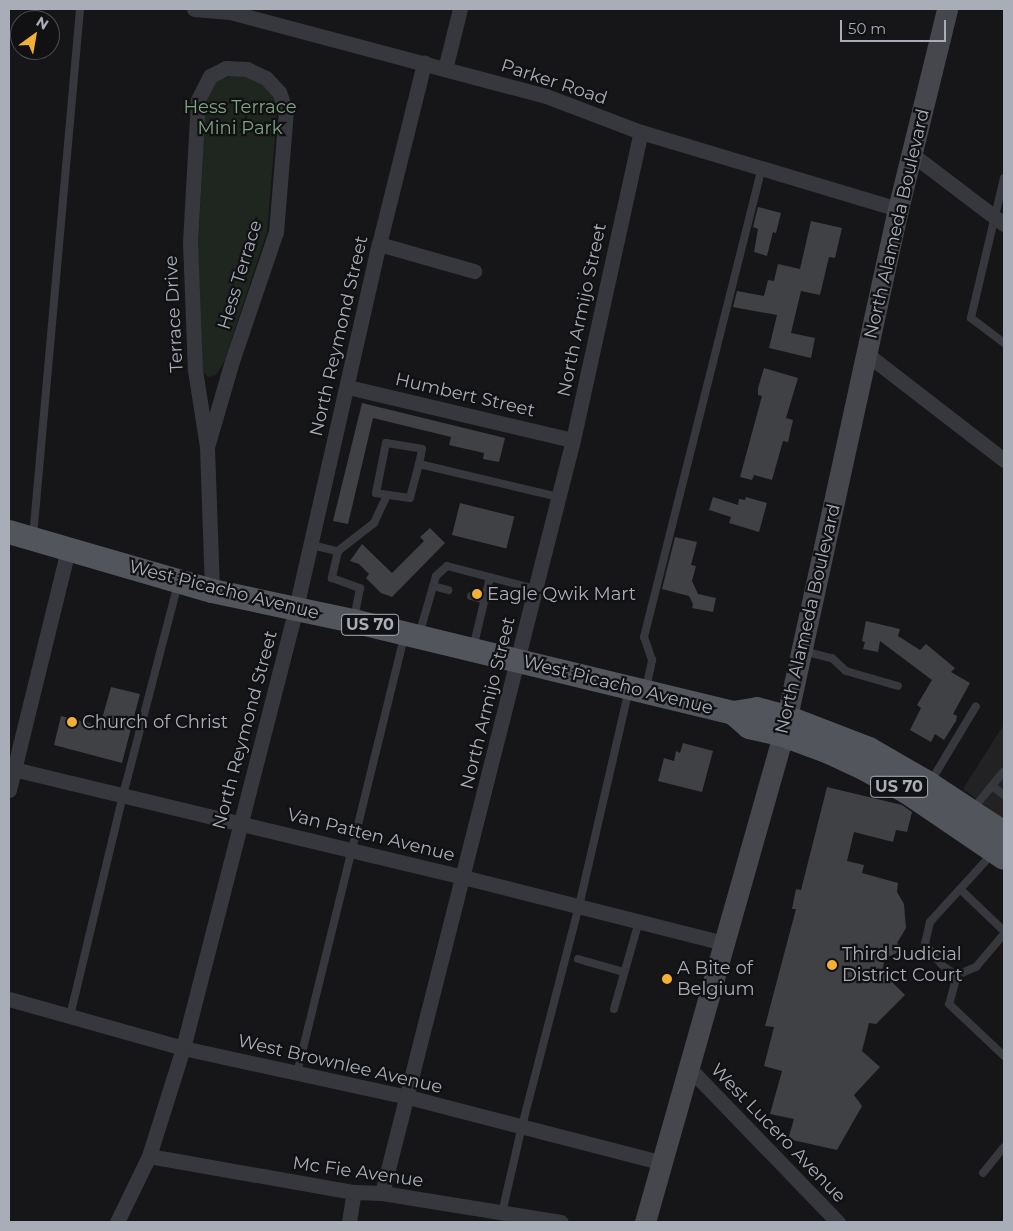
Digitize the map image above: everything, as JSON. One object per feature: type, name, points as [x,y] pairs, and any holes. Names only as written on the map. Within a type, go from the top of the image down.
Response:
[{"type":"main road","name":"West Picacho Avenue","points":[[9,532],[212,591],[353,621],[733,713],[749,727],[784,726],[869,749],[972,811],[1001,847]]},
{"type":"main road","name":"West Picacho Avenue","points":[[784,726],[829,752],[907,792],[1001,847]]},
{"type":"street","name":"Parker Road","points":[[194,9],[231,10],[546,96],[641,132],[898,209]]},
{"type":"street","points":[[445,69],[460,9]]},
{"type":"street","name":"North Alameda Boulevard","points":[[645,1222],[664,1163],[784,726],[868,355],[898,209],[947,9]]},
{"type":"street","name":"North Reymond Street","points":[[117,1222],[149,1156],[182,1048],[296,608],[348,387],[379,244],[424,63]]},
{"type":"street","name":"Terrace Drive","points":[[212,591],[207,448],[195,370],[190,242],[198,100],[210,76],[226,68],[247,68]]},
{"type":"street","name":"Hess Terrace","points":[[207,448],[232,361],[276,232],[286,111],[279,92],[266,78],[247,68]]},
{"type":"street","name":"North Armijo Street","points":[[382,1193],[408,1097],[573,440],[641,132]]},
{"type":"street","points":[[912,156],[999,220]]},
{"type":"street","points":[[379,244],[474,271]]},
{"type":"street","points":[[868,355],[1004,460]]},
{"type":"street","name":"Humbert Street","points":[[348,387],[573,440]]},
{"type":"street","points":[[9,790],[11,769],[68,550]]},
{"type":"street","name":"Van Patten Avenue","points":[[11,769],[463,877],[723,943]]},
{"type":"street","name":"West Brownlee Avenue","points":[[9,999],[182,1048],[408,1097],[664,1163]]},
{"type":"street","name":"West Lucero Avenue","points":[[690,1069],[838,1222]]},
{"type":"street","name":"Mc Fie Avenue","points":[[149,1156],[354,1192],[382,1193],[492,1213],[561,1222]]},
{"type":"street","points":[[349,1222],[354,1192]]},
{"type":"lane","points":[[33,539],[80,9]]},
{"type":"lane","points":[[492,1213],[522,1126],[637,691],[652,660],[644,637],[762,168]]},
{"type":"lane","points":[[1004,178],[999,220],[971,318],[1004,343]]},
{"type":"lane","points":[[386,443],[422,449],[419,464],[410,498],[376,493],[386,443]]},
{"type":"lane","points":[[419,464],[559,497]]},
{"type":"lane","points":[[353,621],[360,588],[332,578],[338,551],[374,524],[387,495]]},
{"type":"lane","points":[[311,545],[338,551]]},
{"type":"lane","points":[[296,1073],[350,850],[412,635],[436,576],[447,566],[536,589]]},
{"type":"lane","points":[[473,650],[490,577]]},
{"type":"lane","points":[[70,1016],[123,795],[179,582]]},
{"type":"lane","points":[[433,586],[448,590]]},
{"type":"lane","points":[[471,596],[485,600]]},
{"type":"lane","points":[[801,650],[832,658],[846,672],[898,686]]},
{"type":"lane","points":[[930,784],[976,706]]},
{"type":"lane","points":[[972,811],[1004,771]]},
{"type":"lane","points":[[992,786],[1004,795]]},
{"type":"lane","points":[[957,975],[943,966],[925,944],[930,922],[960,888],[1001,847]]},
{"type":"lane","points":[[957,975],[976,967],[1004,933],[960,888]]},
{"type":"lane","points":[[614,1009],[639,922]]},
{"type":"lane","points":[[578,959],[624,972]]},
{"type":"lane","points":[[957,975],[949,1004],[1004,1056]]},
{"type":"lane","points":[[982,1173],[1004,1147]]},
{"type":"shaded area","points":[[1004,724],[1004,820],[963,789]]},
{"type":"green space","name":"Hess Terrace Mini Park","points":[[236,74],[250,77],[265,86],[273,95],[277,111],[267,232],[224,362],[216,375],[208,377],[202,371],[198,250],[206,93],[215,82]]},
{"type":"building","points":[[758,207],[781,213],[776,233],[773,232],[767,256],[754,252],[758,229],[753,227]]},
{"type":"building","points":[[811,221],[842,228],[835,258],[829,257],[820,295],[801,291],[791,333],[815,338],[811,358],[769,348],[777,315],[733,307],[737,291],[764,296],[768,280],[774,281],[778,264],[800,269]]},
{"type":"building","points":[[764,368],[798,378],[786,418],[793,420],[788,442],[783,441],[772,480],[754,475],[752,480],[740,477],[762,396],[758,395],[758,388]]},
{"type":"building","points":[[362,403],[505,438],[499,462],[483,459],[484,453],[449,445],[451,437],[373,418],[348,524],[333,521]]},
{"type":"building","points":[[713,497],[738,505],[739,499],[745,500],[746,497],[767,503],[759,532],[729,523],[731,517],[709,510]]},
{"type":"building","points":[[460,503],[514,517],[506,549],[452,535]]},
{"type":"building","points":[[430,528],[445,543],[392,597],[381,593],[366,578],[369,574],[359,564],[350,561],[362,544],[392,573],[424,541],[420,537]]},
{"type":"building","points":[[675,537],[697,542],[691,565],[696,566],[692,581],[698,594],[716,598],[713,612],[692,608],[693,604],[689,596],[662,589]]},
{"type":"building","points":[[866,621],[900,629],[898,636],[920,650],[926,644],[955,668],[951,672],[970,683],[953,714],[957,716],[956,721],[944,740],[935,734],[931,742],[910,730],[921,708],[917,705],[932,680],[880,641],[878,652],[863,649],[865,642],[862,641]]},
{"type":"building","name":"Church of Christ","points":[[111,687],[140,694],[122,763],[54,745],[61,716],[100,726]]},
{"type":"building","points":[[683,743],[713,751],[702,792],[658,781],[664,758],[674,761],[676,751],[680,753]]},
{"type":"building","name":"Third Judicial District Court","points":[[827,787],[902,805],[912,812],[907,832],[896,830],[893,842],[854,832],[847,861],[864,865],[862,873],[898,883],[897,892],[904,904],[906,928],[897,943],[902,948],[895,954],[885,958],[882,972],[905,995],[876,1024],[869,1023],[862,1051],[880,1067],[854,1095],[862,1106],[837,1150],[788,1139],[794,1119],[770,1114],[782,1071],[764,1066],[774,1027],[765,1026],[796,909],[792,909],[796,889],[801,890]]},
{"type":"place","name":"Eagle Qwik Mart","points":[[477,594]]},
{"type":"place","name":"Church of Christ","points":[[72,722]]},
{"type":"place","name":"Third Judicial District Court","points":[[832,965]]},
{"type":"place","name":"A Bite of Belgium","points":[[667,979]]}]
